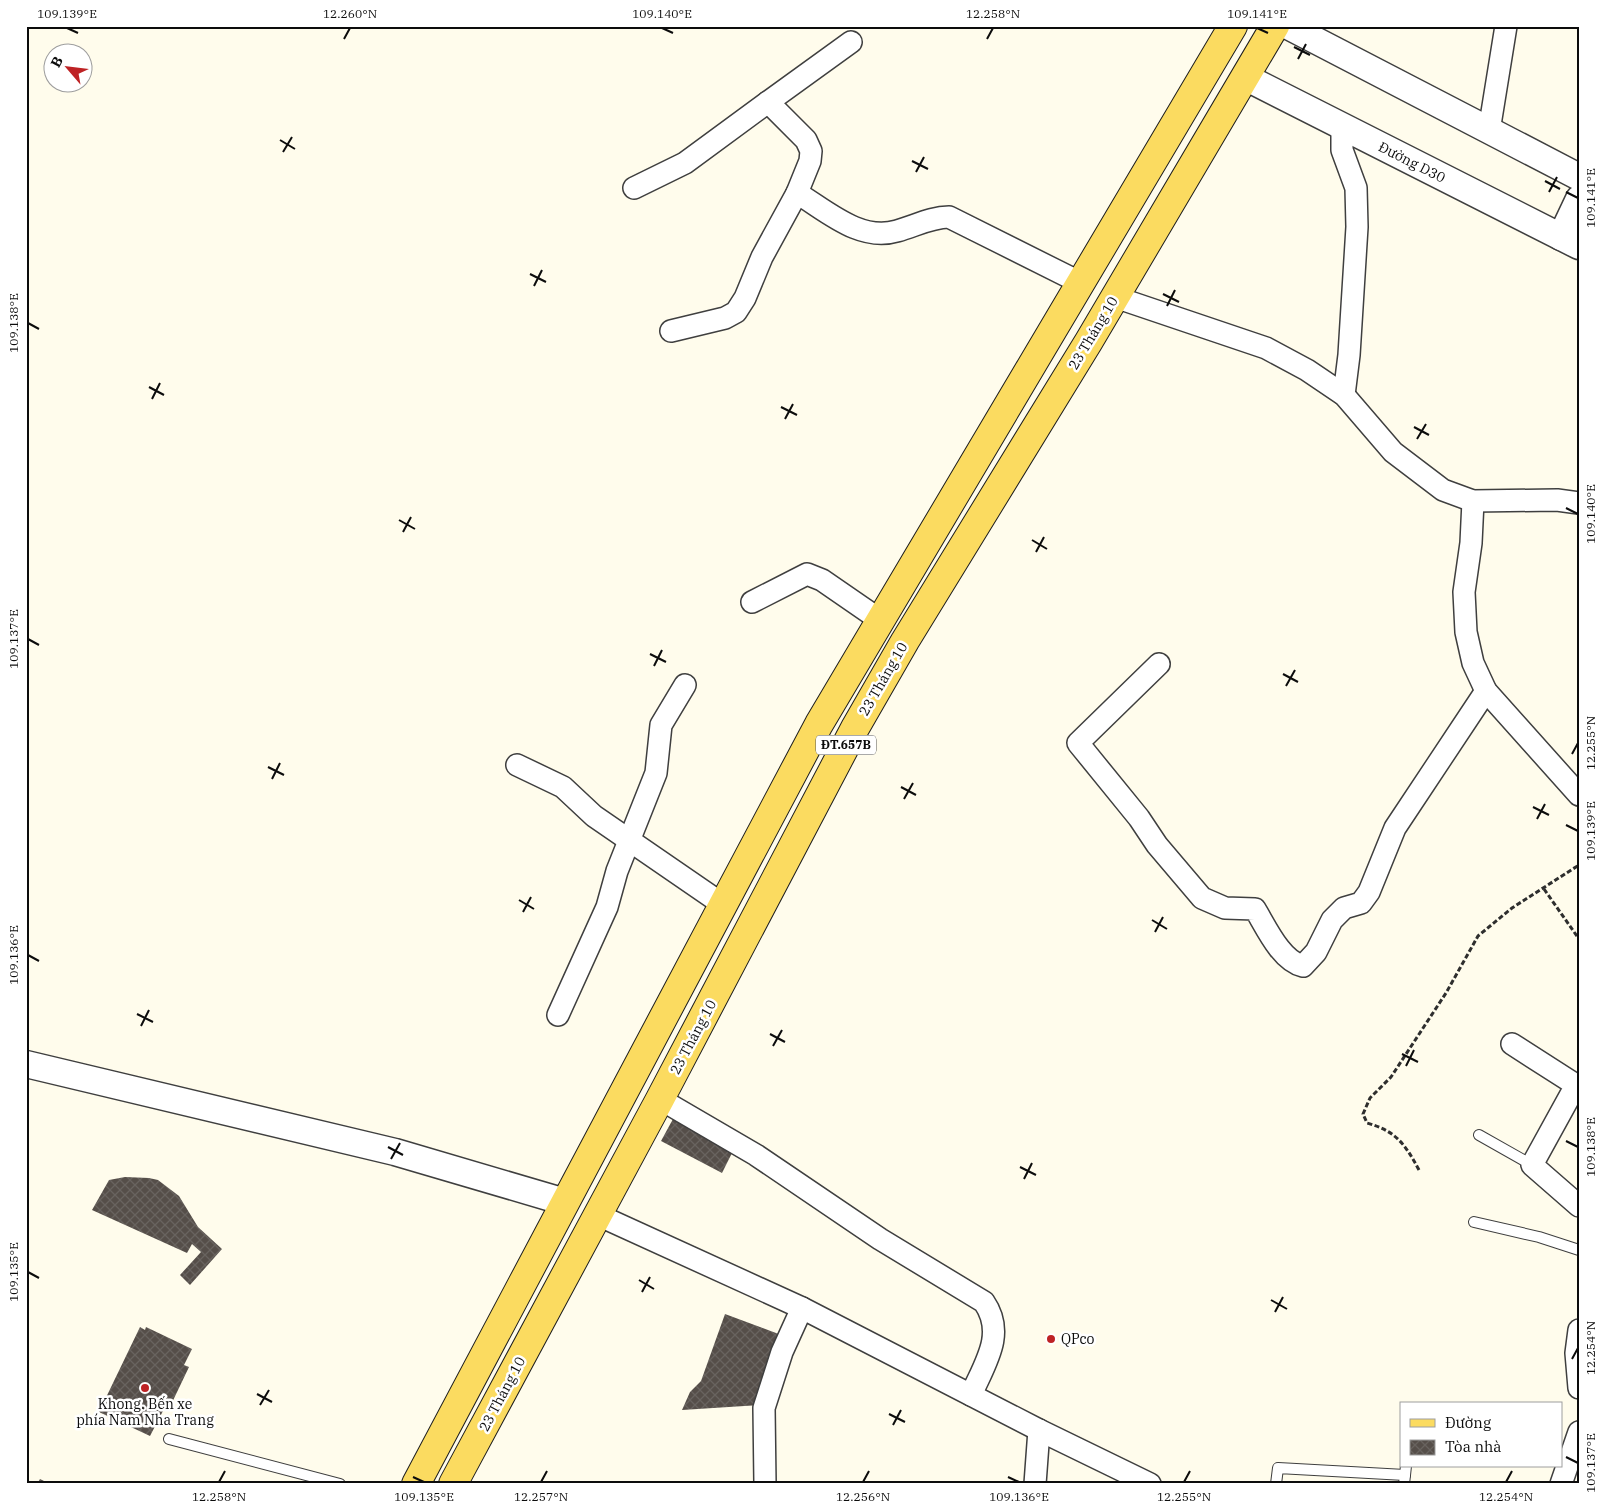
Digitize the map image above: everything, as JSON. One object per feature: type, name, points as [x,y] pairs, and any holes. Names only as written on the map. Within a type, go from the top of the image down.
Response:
[{"type":"main road","name":"ĐT.657B","points":[[416,1484],[819,724],[1233,26]]},
{"type":"main road","name":"23 Tháng 10","points":[[454,1484],[855,728],[905,641],[1115,296],[1275,26]]},
{"type":"main road","points":[[1213,60],[1245,77]]},
{"type":"main road","points":[[1081,283],[1115,296]]},
{"type":"main road","points":[[565,1202],[598,1215]]},
{"type":"street","points":[[1288,26],[1579,177]]},
{"type":"street","points":[[1489,131],[1506,26]]},
{"type":"street","points":[[634,188],[685,164],[851,42]]},
{"type":"street","name":"Đường D30","points":[[1245,77],[1570,241]]},
{"type":"street","points":[[671,331],[725,318],[736,312],[745,298],[762,257],[797,193],[810,161],[811,151],[806,140],[768,102]]},
{"type":"street","points":[[1342,126],[1342,150],[1356,188],[1357,227],[1349,355],[1344,395]]},
{"type":"street","points":[[797,193],[866,234],[886,235],[913,227],[936,216],[949,217],[1081,283]]},
{"type":"street","points":[[1570,241],[1579,199]]},
{"type":"street","points":[[1115,296],[1266,348],[1307,370],[1344,395],[1393,452],[1443,490],[1473,501],[1557,500],[1579,503]]},
{"type":"street","points":[[1473,501],[1471,543],[1464,592],[1466,632],[1473,663],[1486,691],[1579,795]]},
{"type":"street","points":[[752,602],[808,574],[822,580],[880,620]]},
{"type":"street","points":[[1159,664],[1078,743],[1139,818],[1157,845],[1202,898],[1225,908],[1254,909],[1281,950],[1296,964],[1303,966],[1316,952],[1332,920],[1344,908],[1360,903],[1369,892],[1396,828],[1486,691]]},
{"type":"street","points":[[558,1015],[604,914],[628,840],[656,773],[661,725],[685,685]]},
{"type":"street","points":[[517,765],[563,787],[594,816],[722,904]]},
{"type":"street","points":[[1512,1044],[1576,1085],[1532,1165],[1579,1206]]},
{"type":"street","points":[[26,1064],[395,1152],[565,1202]]},
{"type":"street","points":[[660,1098],[756,1155],[880,1239],[984,1302],[992,1314],[996,1332],[971,1394]]},
{"type":"street","points":[[598,1215],[802,1308],[1039,1430],[1150,1484]]},
{"type":"street","points":[[766,1484],[764,1408],[782,1352],[802,1308]]},
{"type":"street","points":[[1579,1330],[1576,1353],[1579,1388]]},
{"type":"street","points":[[1035,1484],[1039,1430]]},
{"type":"street","points":[[1561,1484],[1579,1432]]},
{"type":"lane","points":[[1479,1135],[1532,1165]]},
{"type":"lane","points":[[1474,1222],[1539,1237],[1579,1250]]},
{"type":"lane","points":[[169,1439],[340,1484]]},
{"type":"lane","points":[[1276,1484],[1278,1468],[1405,1475]]},
{"type":"path","points":[[1419,1170],[1408,1150],[1396,1136],[1384,1128],[1367,1123],[1363,1114],[1370,1098],[1391,1077],[1446,993],[1478,936],[1512,908],[1579,866]]},
{"type":"path","points":[[1544,889],[1579,939]]},
{"type":"building","points":[[673,1119],[733,1151],[722,1173],[661,1141]]},
{"type":"building","points":[[125,1177],[158,1180],[179,1196],[198,1227],[222,1249],[190,1285],[180,1275],[201,1252],[192,1244],[187,1253],[92,1210],[109,1180]]},
{"type":"building","points":[[725,1314],[784,1336],[760,1405],[682,1410],[690,1392],[701,1381]]},
{"type":"building","name":"Khong. Bến xe phía Nam Nha Trang","points":[[140,1327],[145,1330],[146,1327],[192,1349],[184,1365],[189,1367],[168,1411],[164,1409],[150,1436],[99,1412]]},
{"type":"building","points":[[40,1479],[50,1484],[37,1484]]},
{"type":"place","name":"QPco","points":[[1051,1339]]},
{"type":"place","name":"Khong. Bến xe phía Nam Nha Trang","points":[[145,1388]]}]
